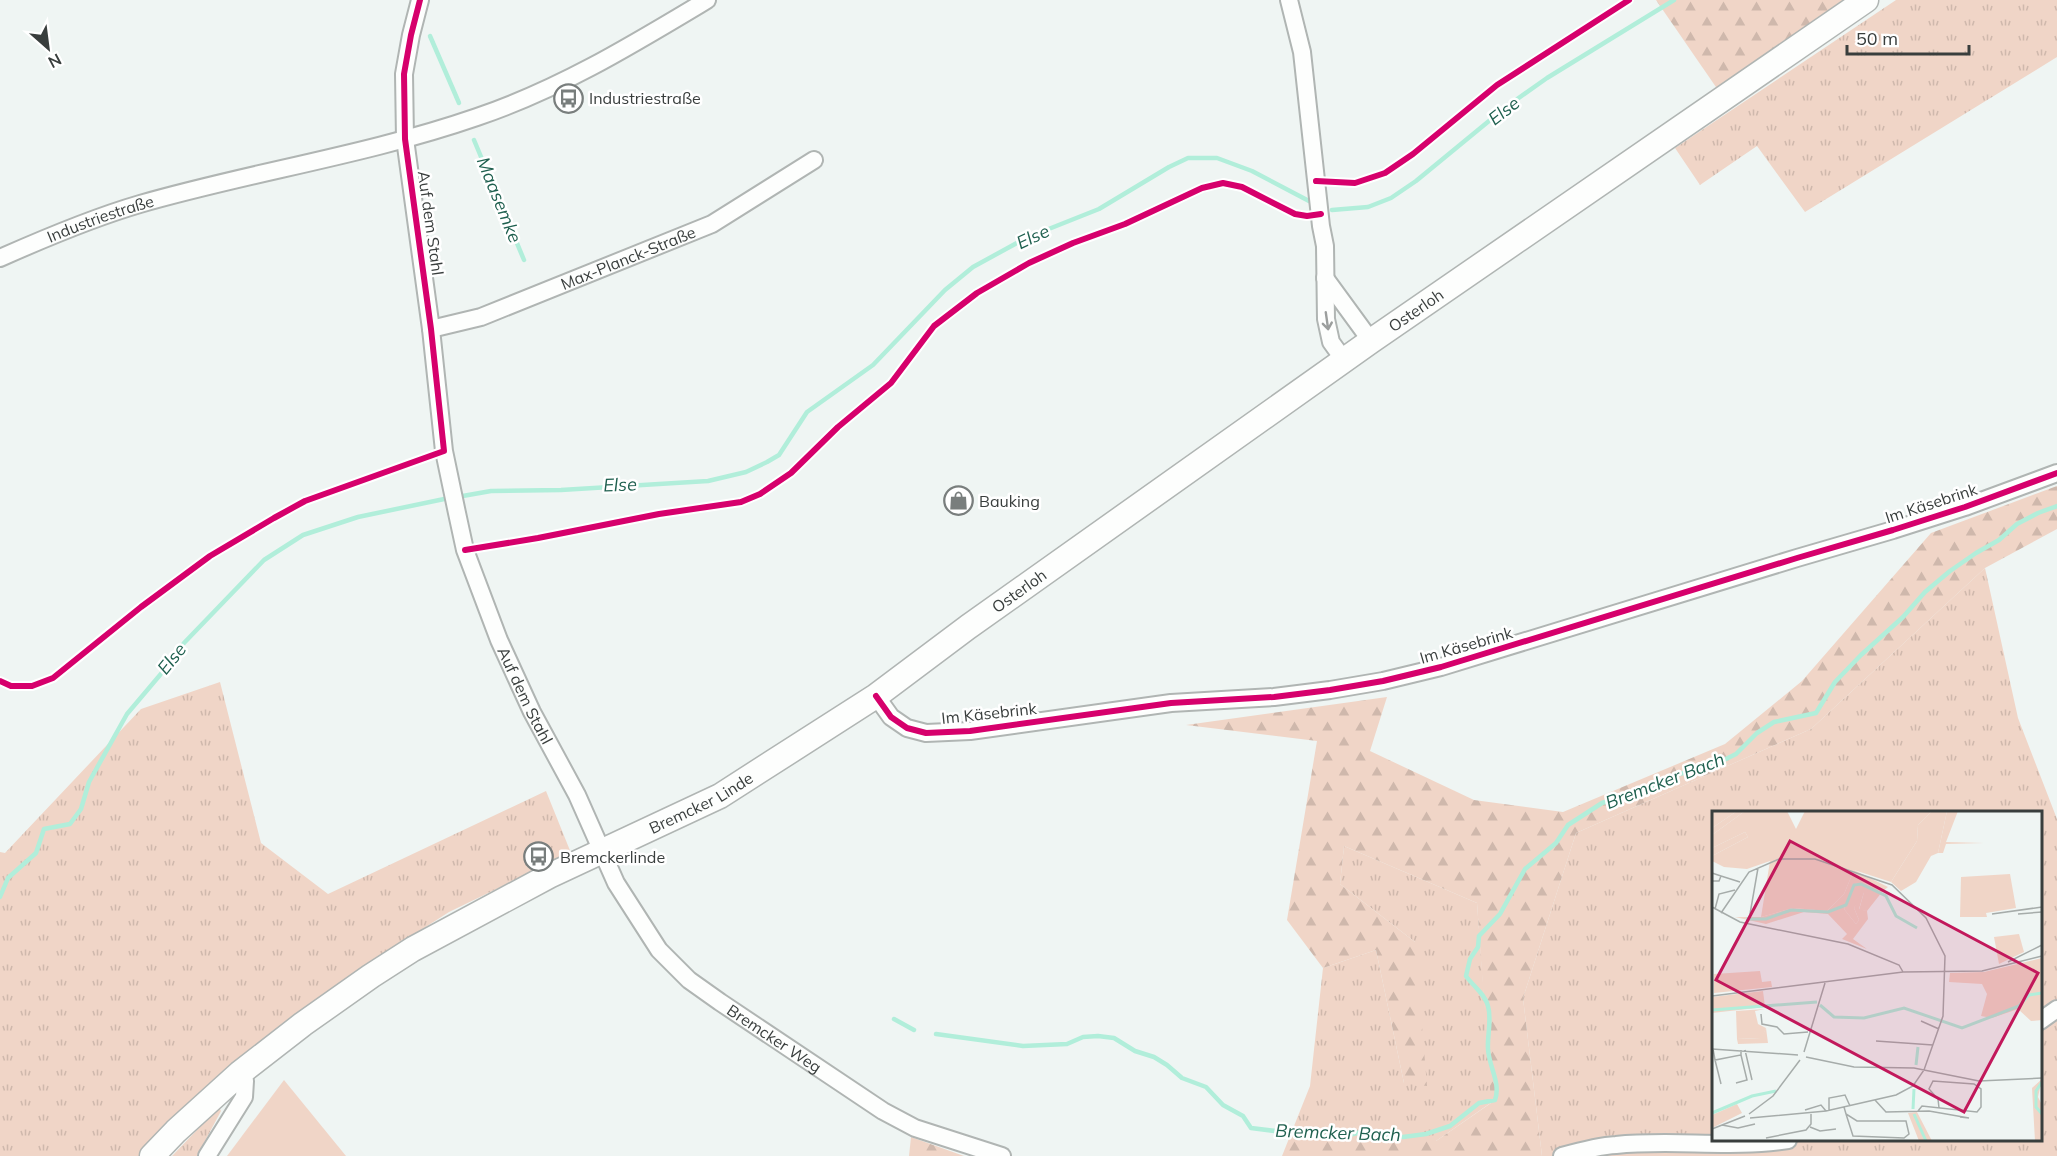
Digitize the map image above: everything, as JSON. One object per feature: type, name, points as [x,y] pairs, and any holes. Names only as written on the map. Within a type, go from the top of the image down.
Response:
[{"type":"main road","name":"Osterloh","points":[[968,627],[1371,341],[1866,0]]},
{"type":"main road","name":"Bremcker Linde","points":[[152,1156],[240,1073],[303,1024],[413,949],[549,876],[720,796],[876,696],[968,627]]},
{"type":"street","name":"Auf dem Stahl","points":[[420,0],[404,74],[405,139],[431,328],[439,410],[457,513],[465,550],[500,640],[532,712],[577,795],[603,852]]},
{"type":"street","name":"Industriestraße","points":[[0,258],[84,223],[140,204],[405,139],[478,117],[561,83],[604,62],[707,0]]},
{"type":"street","points":[[1289,0],[1300,42],[1308,95],[1321,226],[1326,246],[1326,319],[1331,342],[1344,360]]},
{"type":"street","name":"Max-Planck-Straße","points":[[431,328],[481,318],[712,224],[814,160]]},
{"type":"street","points":[[1325,278],[1371,341]]},
{"type":"street","name":"Im Käsebrink","points":[[876,696],[891,717],[906,728],[926,733],[981,729],[1171,704],[1274,697],[1383,681],[1441,667],[1797,558],[1893,531],[2057,473]]},
{"type":"street","name":"Bremcker Weg","points":[[603,852],[616,883],[641,925],[659,950],[689,980],[821,1072],[883,1111],[915,1128],[1002,1156]]},
{"type":"street","points":[[2042,1020],[2057,1009]]},
{"type":"street","points":[[207,1156],[244,1097],[245,1081],[240,1073]]},
{"type":"street","points":[[1562,1156],[1616,1145],[1779,1141]]},
{"type":"green space","points":[[1656,0],[1849,0],[1718,90]]},
{"type":"green space","points":[[1896,0],[2057,0],[2057,57],[1805,212],[1757,146],[1700,185],[1675,148]]},
{"type":"green space","points":[[2057,486],[2057,529],[1985,568],[1811,729],[1576,833],[1523,998],[1542,1156],[1282,1156],[1288,1141],[1436,1141],[1491,1103],[1477,903],[1344,846],[1340,884],[1415,942],[1427,1086],[1404,1083],[1376,950],[1323,968],[1287,920],[1317,741],[1186,725],[1387,697],[1370,751],[1474,800],[1563,812],[1725,744],[1802,681],[1931,533]]},
{"type":"green space","points":[[1985,568],[2018,718],[2057,819],[2057,1156],[1542,1156],[1523,998],[1576,833],[1811,729]]},
{"type":"green space","points":[[220,682],[261,843],[328,894],[546,791],[571,853],[449,912],[354,973],[226,1072],[139,1156],[0,1156],[0,852],[5,853],[141,709]]},
{"type":"green space","points":[[1344,846],[1477,903],[1492,1102],[1436,1141],[1288,1141],[1310,1086],[1323,968],[1376,950],[1404,1083],[1415,942],[1340,884]]},
{"type":"green space","points":[[284,1080],[346,1156],[227,1156]]},
{"type":"green space","points":[[219,1107],[221,1111],[197,1156],[172,1156]]},
{"type":"green space","points":[[911,1137],[964,1156],[909,1156]]},
{"type":"waterway","name":"Else","points":[[1332,210],[1368,207],[1391,198],[1416,181],[1506,107],[1547,78],[1674,0]]},
{"type":"waterway","name":"Maasemke","points":[[430,36],[459,103]]},
{"type":"waterway","name":"Maasemke","points":[[474,140],[524,260]]},
{"type":"waterway","name":"Else","points":[[457,497],[491,491],[561,490],[708,481],[746,472],[779,455],[807,412],[873,365],[945,290],[973,267],[1026,238],[1099,209],[1188,158],[1217,158],[1252,171],[1309,201]]},
{"type":"waterway","name":"Else","points":[[0,897],[8,878],[36,853],[44,829],[70,824],[81,809],[89,782],[127,714],[184,643],[264,560],[303,535],[358,517],[449,498]]},
{"type":"waterway","name":"Bremcker Bach","points":[[936,1034],[1023,1046],[1067,1044],[1083,1037],[1114,1038],[1135,1051],[1154,1057],[1182,1078],[1206,1087],[1223,1105],[1243,1116],[1251,1128],[1291,1133],[1305,1130],[1324,1136],[1345,1136],[1365,1131],[1403,1137],[1426,1134],[1450,1126],[1479,1103],[1495,1100],[1496,1094],[1496,1081],[1488,1049],[1490,1017],[1488,1006],[1482,994],[1466,976],[1470,959],[1478,947],[1479,936],[1500,914],[1525,869],[1556,843],[1568,825],[1602,803],[1649,788],[1679,774],[1710,767],[1736,754],[1757,733],[1774,722],[1816,713],[1835,682],[1903,617],[1925,592],[1950,571],[1999,540],[2017,524],[2057,506]]},
{"type":"waterway","name":"Bremcker Bach","points":[[894,1019],[914,1030]]},
{"type":"cycle path","points":[[0,681],[11,686],[32,686],[53,678],[141,607],[210,556],[274,518],[305,501],[444,451],[431,329],[405,139],[404,74],[420,0]]},
{"type":"cycle path","points":[[1316,181],[1355,183],[1385,173],[1413,154],[1497,85],[1629,0]]},
{"type":"cycle path","points":[[465,550],[659,514],[741,502],[760,494],[791,473],[838,427],[891,383],[934,326],[977,293],[1029,263],[1073,243],[1125,224],[1202,188],[1223,183],[1242,187],[1295,214],[1307,216],[1321,214]]},
{"type":"cycle path","points":[[876,696],[891,717],[907,728],[926,733],[970,731],[1171,703],[1274,697],[1383,681],[1441,667],[1893,530],[1965,507],[2057,473]]},
{"type":"place","name":"Industriestraße","points":[[568,98]]},
{"type":"place","name":"Bauking","points":[[958,501]]},
{"type":"place","name":"Bremckerlinde","points":[[539,857]]}]
